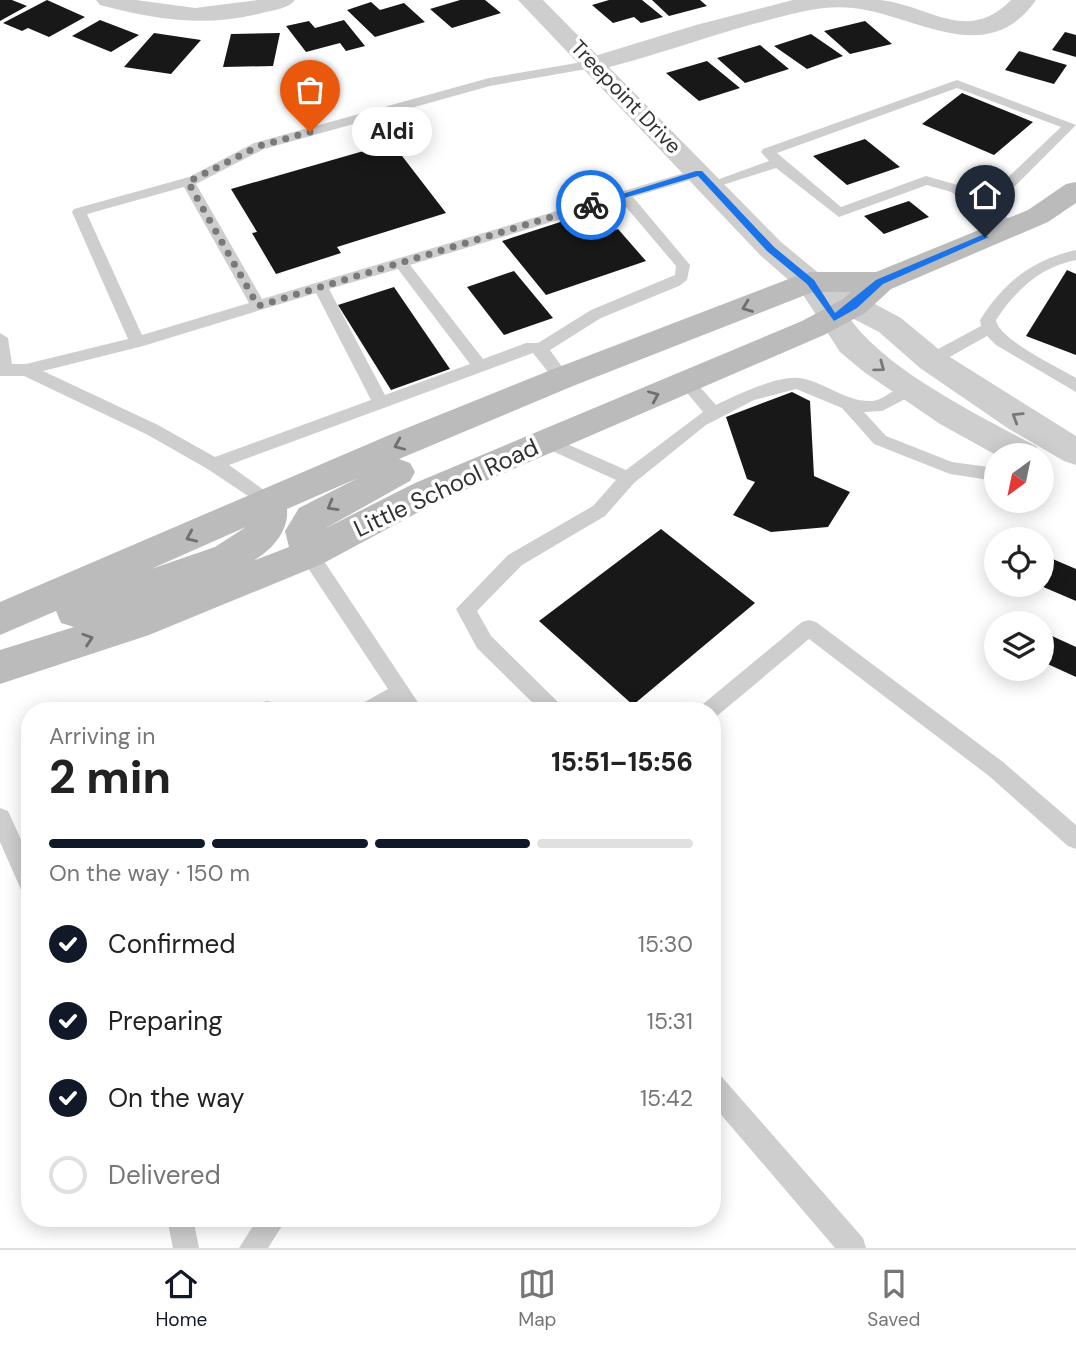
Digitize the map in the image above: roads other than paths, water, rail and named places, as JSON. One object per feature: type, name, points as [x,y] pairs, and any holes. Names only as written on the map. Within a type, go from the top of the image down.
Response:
[{"type":"main road","name":"Little School Road","points":[[0,667],[135,624],[309,554],[427,492],[844,312],[880,282],[1038,216],[1076,190]]},
{"type":"main road","name":"Little School Road","points":[[0,619],[399,445],[562,378],[810,282],[880,282]]},
{"type":"main road","points":[[309,554],[303,531],[312,518],[426,458],[494,407]]},
{"type":"main road","points":[[0,653],[80,609],[228,558],[252,544],[264,532],[270,515],[269,503]]},
{"type":"street","points":[[108,0],[157,13],[187,16],[216,15],[283,0]]},
{"type":"street","name":"Treepoint Drive","points":[[530,0],[771,249],[844,312],[890,325],[931,360],[1021,420],[1076,452]]},
{"type":"street","points":[[594,64],[685,35],[804,3],[851,1],[929,22],[957,28],[981,29],[999,25],[1013,15],[1024,0]]},
{"type":"street","name":"Treepoint Drive","points":[[844,312],[851,344],[952,416],[1002,443]]},
{"type":"street","points":[[1054,468],[1076,477]]},
{"type":"lane","points":[[137,342],[79,212],[188,182],[259,146],[489,82],[594,64]]},
{"type":"lane","points":[[968,197],[1009,184],[1070,126],[957,84],[768,152],[839,213],[926,180],[957,189],[968,197],[1011,227]]},
{"type":"lane","points":[[0,338],[2,370],[26,370],[137,342],[624,195],[778,163]]},
{"type":"lane","points":[[188,182],[258,306]]},
{"type":"lane","points":[[540,349],[596,314],[674,283],[682,277],[683,265],[624,195]]},
{"type":"lane","points":[[1076,255],[1063,257],[1028,272],[988,320],[989,328],[1002,341],[1076,386]]},
{"type":"lane","points":[[401,262],[481,367]]},
{"type":"lane","points":[[320,287],[381,404]]},
{"type":"lane","points":[[931,360],[989,328]]},
{"type":"lane","points":[[214,464],[532,347],[540,349],[562,378]]},
{"type":"lane","points":[[26,370],[233,474],[269,503]]},
{"type":"lane","points":[[686,382],[713,414]]},
{"type":"lane","points":[[545,702],[484,642],[466,609],[515,560],[599,511],[628,478],[713,414],[748,394],[797,383],[848,404],[876,407],[911,388]]},
{"type":"lane","points":[[848,404],[880,440],[950,468],[984,473]]},
{"type":"lane","points":[[545,441],[628,478]]},
{"type":"lane","points":[[309,554],[408,702]]},
{"type":"lane","points":[[720,702],[809,628],[996,769],[1076,839]]},
{"type":"lane","points":[[382,702],[400,692]]},
{"type":"lane","points":[[0,818],[21,864]]},
{"type":"lane","points":[[721,1095],[853,1248]]},
{"type":"lane","points":[[182,1227],[186,1248]]},
{"type":"lane","points":[[252,1248],[267,1227]]},
{"type":"place","name":"Aldi","points":[[310,132]]}]
